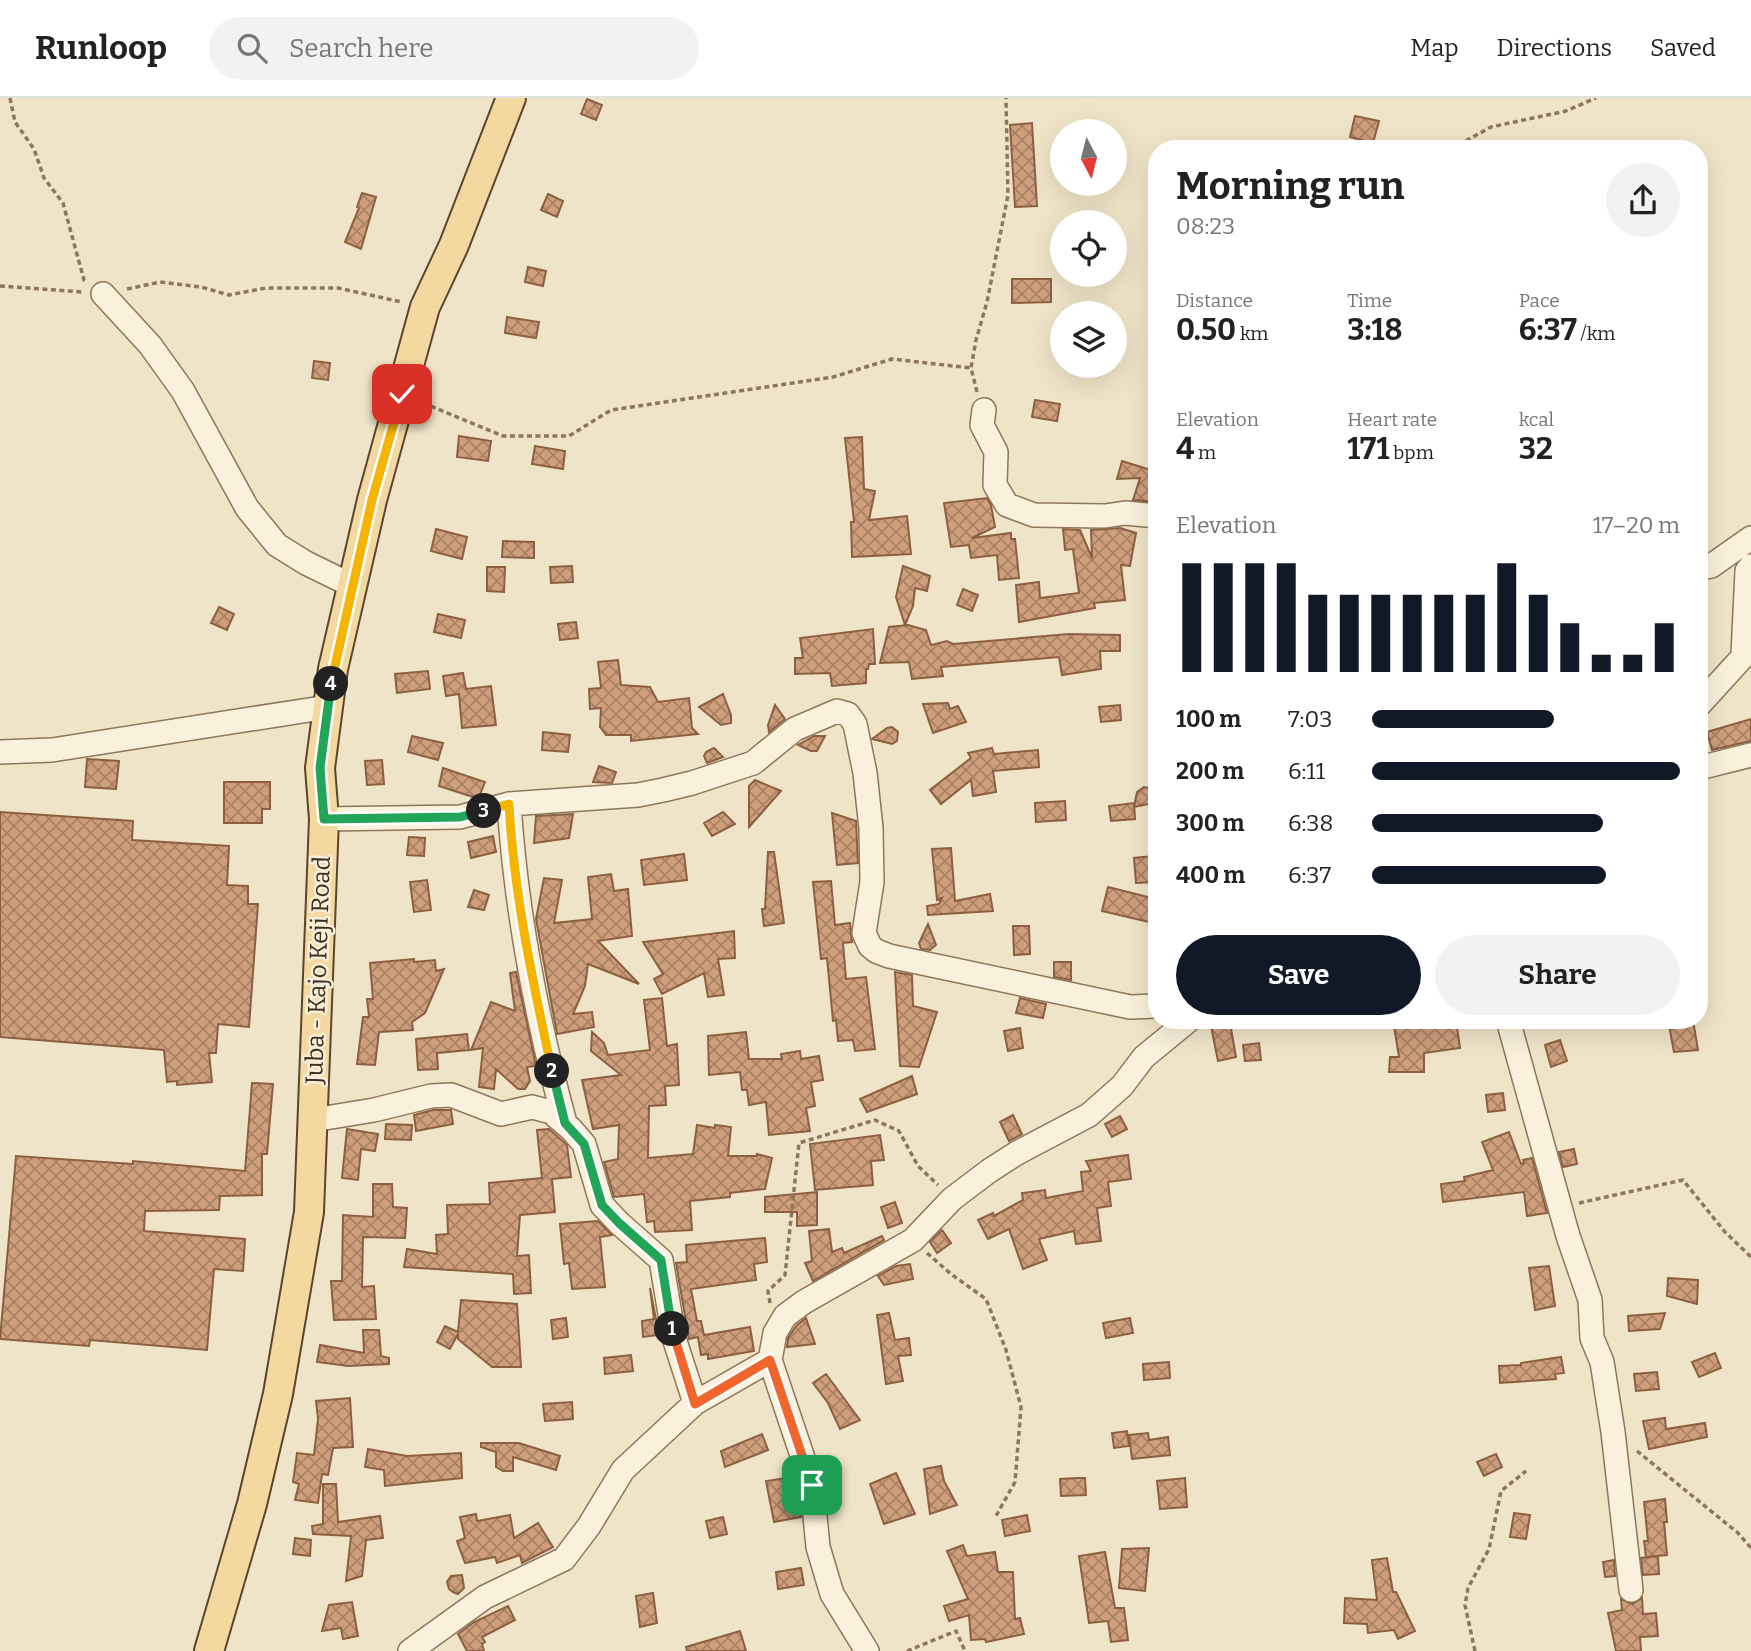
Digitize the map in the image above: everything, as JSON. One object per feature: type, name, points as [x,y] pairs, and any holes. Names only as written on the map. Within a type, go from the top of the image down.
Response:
[{"type":"main road","name":"Juba - Kajo Keji Road","points":[[209,1651],[252,1504],[278,1394],[309,1212],[324,819],[320,768],[333,669],[372,500],[425,307],[454,245],[512,98]]},
{"type":"street","points":[[103,294],[150,345],[183,391],[247,508],[277,545],[352,586]]},
{"type":"street","points":[[985,410],[982,425],[996,452],[995,485],[1007,505],[1034,515],[1105,516],[1125,513],[1148,515]]},
{"type":"street","points":[[1708,567],[1751,538]]},
{"type":"street","points":[[1708,695],[1747,651],[1747,571],[1751,566]]},
{"type":"street","points":[[0,752],[52,750],[328,707]]},
{"type":"street","points":[[324,819],[460,817],[509,804],[638,795],[692,783],[753,763],[795,729],[837,711],[848,714],[855,724],[865,773],[871,828],[872,882],[864,933],[870,946],[889,956],[1130,1007],[1148,1006]]},
{"type":"street","points":[[1708,766],[1751,755]]},
{"type":"street","points":[[509,804],[511,845],[521,919],[565,1123]]},
{"type":"street","points":[[867,1651],[832,1594],[818,1547],[812,1485],[770,1360],[775,1333],[785,1316],[804,1302],[913,1240],[952,1199],[1017,1153],[1089,1115],[1122,1086],[1144,1058],[1178,1029]]},
{"type":"street","points":[[1510,1029],[1568,1236],[1590,1300],[1592,1338],[1602,1362],[1613,1432],[1631,1590]]},
{"type":"street","points":[[313,1120],[374,1110],[431,1096],[452,1095],[501,1114],[532,1107],[551,1112],[584,1144],[602,1205],[661,1260],[674,1338],[695,1404]]},
{"type":"street","points":[[410,1651],[485,1597],[564,1559],[589,1526],[623,1469],[695,1404],[770,1360]]},
{"type":"path","points":[[10,98],[15,122],[34,149],[44,178],[63,203],[84,280],[103,294]]},
{"type":"path","points":[[985,410],[976,391],[971,368],[976,340],[988,302],[1008,195],[1006,98]]},
{"type":"path","points":[[1467,140],[1491,127],[1566,111],[1596,98]]},
{"type":"path","points":[[0,286],[103,294],[160,282],[201,286],[229,295],[266,288],[338,288],[425,307]]},
{"type":"path","points":[[402,394],[503,436],[569,436],[611,410],[833,377],[892,359],[971,368]]},
{"type":"path","points":[[775,1333],[768,1291],[785,1275],[799,1143],[875,1119],[899,1131],[918,1166],[952,1199]]},
{"type":"path","points":[[1559,1203],[1580,1203],[1683,1180],[1724,1232],[1751,1257]]},
{"type":"path","points":[[913,1240],[950,1274],[986,1300],[1006,1350],[1021,1407],[1015,1482],[996,1516]]},
{"type":"path","points":[[1613,1432],[1738,1533],[1751,1548]]},
{"type":"path","points":[[1475,1651],[1465,1605],[1468,1588],[1489,1549],[1501,1490],[1526,1471]]},
{"type":"path","points":[[907,1651],[956,1631],[965,1651]]},
{"type":"building","points":[[587,99],[602,105],[596,120],[581,114]]},
{"type":"building","points":[[1355,116],[1379,121],[1374,140],[1350,137]]},
{"type":"building","points":[[1032,123],[1037,206],[1015,207],[1010,125]]},
{"type":"building","points":[[362,193],[376,197],[361,249],[345,242]]},
{"type":"building","points":[[548,194],[563,201],[557,217],[541,210]]},
{"type":"building","points":[[528,267],[546,271],[543,286],[525,282]]},
{"type":"building","points":[[1012,279],[1050,279],[1050,302],[1012,303]]},
{"type":"building","points":[[507,317],[539,322],[536,338],[505,333]]},
{"type":"building","points":[[314,361],[330,363],[328,380],[312,378]]},
{"type":"building","points":[[1035,400],[1060,404],[1057,421],[1032,417]]},
{"type":"building","points":[[459,436],[491,441],[488,461],[457,457]]},
{"type":"building","points":[[862,437],[864,489],[875,491],[869,520],[907,516],[911,554],[852,557],[851,522],[854,522],[845,438]]},
{"type":"building","points":[[535,446],[565,451],[563,469],[532,464]]},
{"type":"building","points":[[1122,461],[1148,469],[1148,501],[1133,500],[1140,478],[1117,479]]},
{"type":"building","points":[[987,498],[995,527],[972,538],[1011,533],[1011,539],[1015,539],[1019,578],[999,580],[997,555],[971,558],[969,545],[951,547],[944,503]]},
{"type":"building","points":[[1120,528],[1136,533],[1130,566],[1121,565],[1125,600],[1094,603],[1095,608],[1019,622],[1016,585],[1039,582],[1040,598],[1079,593],[1073,549],[1065,550],[1063,529],[1080,530],[1092,558],[1091,530]]},
{"type":"building","points":[[436,529],[467,537],[462,559],[431,551]]},
{"type":"building","points":[[503,541],[534,542],[534,558],[502,557]]},
{"type":"building","points":[[572,566],[573,582],[551,583],[550,567]]},
{"type":"building","points":[[903,566],[930,576],[927,591],[915,588],[913,606],[905,625],[896,597]]},
{"type":"building","points":[[487,567],[505,567],[504,592],[487,591]]},
{"type":"building","points":[[963,589],[978,595],[972,611],[957,605]]},
{"type":"building","points":[[219,607],[234,614],[227,630],[211,623]]},
{"type":"building","points":[[438,614],[465,620],[461,638],[434,632]]},
{"type":"building","points":[[576,622],[578,638],[560,640],[558,624]]},
{"type":"building","points":[[908,625],[926,630],[931,645],[947,641],[953,644],[1069,634],[1120,635],[1120,651],[1100,651],[1101,669],[1062,675],[1059,657],[941,667],[943,676],[912,679],[909,662],[880,663],[889,627]]},
{"type":"building","points":[[873,629],[875,664],[869,664],[866,669],[866,683],[832,686],[830,673],[795,674],[795,658],[803,658],[800,638]]},
{"type":"building","points":[[618,660],[621,685],[650,687],[658,702],[689,698],[692,728],[698,734],[631,741],[631,735],[606,735],[600,727],[601,708],[590,709],[589,689],[601,688],[598,662]]},
{"type":"building","points":[[428,671],[430,689],[397,693],[395,674]]},
{"type":"building","points":[[463,673],[466,689],[491,686],[496,725],[462,728],[459,694],[446,696],[443,676]]},
{"type":"building","points":[[723,694],[731,715],[731,723],[721,725],[699,707]]},
{"type":"building","points":[[948,703],[950,709],[958,706],[966,722],[933,733],[923,704]]},
{"type":"building","points":[[775,705],[785,719],[769,732],[768,725]]},
{"type":"building","points":[[1120,705],[1121,720],[1101,722],[1099,707]]},
{"type":"building","points":[[1751,719],[1751,741],[1712,750],[1708,732]]},
{"type":"building","points":[[892,727],[898,732],[897,741],[892,744],[872,739],[887,728]]},
{"type":"building","points":[[543,732],[570,735],[568,752],[542,750]]},
{"type":"building","points":[[412,736],[443,743],[438,760],[408,752]]},
{"type":"building","points":[[814,736],[825,736],[817,751],[798,745]]},
{"type":"building","points":[[714,748],[723,757],[707,763],[704,756]]},
{"type":"building","points":[[992,748],[994,754],[1038,750],[1039,767],[993,771],[996,792],[973,796],[971,780],[941,804],[930,790],[971,758],[968,753]]},
{"type":"building","points":[[87,759],[119,761],[116,789],[85,787]]},
{"type":"building","points":[[382,760],[384,784],[367,785],[365,761]]},
{"type":"building","points":[[599,766],[616,772],[612,783],[593,782]]},
{"type":"building","points":[[443,768],[485,782],[479,797],[439,786]]},
{"type":"building","points":[[755,780],[781,791],[749,827],[749,786]]},
{"type":"building","points":[[224,782],[270,782],[270,809],[262,809],[262,823],[224,823]]},
{"type":"building","points":[[1144,787],[1148,788],[1148,804],[1134,807],[1137,792]]},
{"type":"building","points":[[1065,801],[1066,820],[1036,822],[1035,803]]},
{"type":"building","points":[[1134,803],[1135,819],[1111,821],[1109,806]]},
{"type":"building","points":[[0,812],[133,821],[132,840],[229,846],[227,885],[248,886],[248,904],[258,904],[249,1027],[218,1024],[216,1053],[209,1053],[212,1082],[177,1085],[177,1081],[167,1082],[164,1050],[0,1037]]},
{"type":"building","points":[[723,812],[735,824],[712,836],[704,823]]},
{"type":"building","points":[[832,813],[856,821],[858,863],[837,865]]},
{"type":"building","points":[[573,814],[569,838],[534,843],[536,816]]},
{"type":"building","points":[[493,836],[496,852],[471,858],[468,842]]},
{"type":"building","points":[[409,837],[425,838],[424,856],[407,855]]},
{"type":"building","points":[[951,848],[955,901],[990,894],[993,911],[928,915],[927,906],[939,904],[942,898],[937,900],[932,849]]},
{"type":"building","points":[[768,852],[774,852],[784,923],[764,926],[762,909],[765,909]]},
{"type":"building","points":[[684,854],[687,880],[644,885],[641,860]]},
{"type":"building","points":[[1148,856],[1148,882],[1136,883],[1134,858]]},
{"type":"building","points":[[611,874],[614,891],[628,889],[632,936],[598,941],[639,984],[588,964],[585,986],[573,1014],[592,1012],[594,1027],[557,1034],[536,919],[544,878],[562,880],[554,923],[592,919],[588,877]]},
{"type":"building","points":[[427,880],[431,910],[414,912],[410,882]]},
{"type":"building","points":[[831,881],[835,925],[850,923],[852,942],[843,943],[846,979],[866,977],[875,1049],[855,1051],[853,1040],[838,1041],[836,1020],[833,1021],[827,958],[821,959],[813,882]]},
{"type":"building","points":[[1108,887],[1148,897],[1148,922],[1102,911]]},
{"type":"building","points":[[474,890],[489,895],[484,910],[468,907]]},
{"type":"building","points":[[928,924],[936,945],[930,950],[921,949],[919,943]]},
{"type":"building","points":[[1013,926],[1029,926],[1030,954],[1014,955]]},
{"type":"building","points":[[734,931],[735,958],[718,959],[724,995],[708,997],[704,973],[662,994],[654,979],[663,974],[643,942]]},
{"type":"building","points":[[414,959],[414,962],[435,960],[436,971],[444,969],[425,1013],[412,1022],[413,1030],[379,1032],[375,1065],[357,1064],[363,1017],[369,1017],[367,999],[373,999],[370,963]]},
{"type":"building","points":[[1054,962],[1071,962],[1071,980],[1054,977]]},
{"type":"building","points":[[516,972],[536,1066],[527,1067],[530,1081],[525,1089],[518,1089],[496,1069],[494,1089],[479,1087],[483,1048],[471,1050],[491,1002],[515,1011],[510,973]]},
{"type":"building","points":[[895,972],[912,975],[913,1006],[937,1012],[919,1067],[900,1066]]},
{"type":"building","points":[[662,998],[667,1046],[677,1044],[679,1085],[665,1086],[666,1105],[649,1106],[648,1158],[693,1154],[697,1125],[715,1128],[715,1125],[731,1127],[728,1156],[757,1154],[772,1158],[765,1189],[730,1193],[730,1197],[690,1201],[692,1230],[655,1232],[654,1221],[647,1222],[644,1194],[614,1197],[604,1162],[618,1159],[619,1125],[593,1129],[582,1080],[621,1075],[591,1051],[592,1032],[604,1043],[608,1055],[650,1050],[644,1000]]},
{"type":"building","points":[[1020,998],[1046,1004],[1043,1018],[1016,1013]]},
{"type":"building","points":[[1020,1028],[1023,1048],[1008,1051],[1004,1031]]},
{"type":"building","points":[[1212,1029],[1231,1029],[1236,1057],[1218,1061]]},
{"type":"building","points":[[1394,1029],[1457,1029],[1460,1048],[1424,1053],[1424,1072],[1389,1072],[1390,1057],[1399,1057]]},
{"type":"building","points":[[1670,1029],[1694,1029],[1698,1050],[1674,1052]]},
{"type":"building","points":[[746,1032],[749,1059],[782,1059],[781,1054],[800,1051],[801,1059],[819,1056],[823,1080],[811,1082],[815,1106],[806,1108],[810,1131],[769,1135],[766,1102],[749,1105],[747,1090],[742,1090],[740,1072],[709,1075],[708,1036]]},
{"type":"building","points":[[467,1034],[469,1050],[437,1053],[438,1069],[418,1070],[416,1039]]},
{"type":"building","points":[[1560,1040],[1567,1061],[1551,1067],[1545,1045]]},
{"type":"building","points":[[1259,1043],[1261,1060],[1245,1061],[1243,1045]]},
{"type":"building","points":[[912,1076],[917,1094],[867,1112],[860,1099]]},
{"type":"building","points":[[252,1083],[273,1084],[267,1154],[262,1154],[262,1195],[220,1196],[219,1210],[145,1211],[144,1231],[245,1239],[243,1271],[214,1269],[207,1350],[90,1340],[89,1346],[0,1339],[16,1156],[133,1164],[133,1161],[245,1171]]},
{"type":"building","points":[[1503,1093],[1505,1110],[1488,1112],[1486,1095]]},
{"type":"building","points":[[433,1110],[451,1110],[453,1124],[416,1131],[414,1115]]},
{"type":"building","points":[[1013,1115],[1022,1134],[1009,1141],[1000,1122]]},
{"type":"building","points":[[1120,1116],[1127,1129],[1112,1137],[1105,1124]]},
{"type":"building","points":[[386,1124],[412,1125],[411,1140],[385,1139]]},
{"type":"building","points":[[347,1129],[378,1134],[375,1151],[361,1149],[358,1180],[342,1178]]},
{"type":"building","points":[[549,1129],[567,1145],[571,1177],[552,1179],[555,1212],[520,1215],[517,1256],[529,1255],[531,1293],[514,1294],[513,1274],[404,1267],[407,1249],[437,1254],[436,1235],[448,1234],[447,1205],[490,1204],[489,1183],[542,1178],[537,1130]]},
{"type":"building","points":[[1509,1132],[1521,1164],[1524,1163],[1523,1160],[1532,1158],[1547,1213],[1527,1216],[1524,1192],[1443,1202],[1441,1184],[1465,1181],[1464,1177],[1493,1170],[1482,1142]]},
{"type":"building","points":[[880,1135],[884,1160],[871,1161],[873,1185],[815,1190],[810,1144]]},
{"type":"building","points":[[1574,1149],[1577,1164],[1563,1167],[1559,1152]]},
{"type":"building","points":[[1128,1155],[1131,1179],[1108,1182],[1111,1206],[1097,1208],[1101,1241],[1076,1244],[1074,1231],[1039,1239],[1047,1260],[1023,1269],[1009,1229],[988,1239],[978,1220],[993,1213],[994,1216],[1023,1200],[1022,1193],[1045,1190],[1046,1198],[1083,1191],[1081,1172],[1091,1171],[1086,1161]]},
{"type":"building","points":[[373,1184],[392,1184],[393,1207],[407,1208],[405,1238],[363,1237],[362,1287],[374,1286],[376,1319],[334,1320],[331,1281],[342,1281],[343,1215],[373,1217]]},
{"type":"building","points":[[817,1192],[817,1225],[797,1226],[797,1212],[765,1212],[765,1197]]},
{"type":"building","points":[[895,1202],[902,1223],[888,1228],[881,1207]]},
{"type":"building","points":[[598,1221],[612,1235],[600,1237],[605,1287],[572,1289],[569,1263],[564,1264],[560,1224]]},
{"type":"building","points":[[829,1229],[832,1252],[842,1248],[844,1253],[882,1236],[884,1240],[813,1281],[805,1263],[812,1261],[809,1231]]},
{"type":"building","points":[[942,1230],[951,1243],[937,1253],[930,1242]]},
{"type":"building","points":[[765,1238],[767,1262],[754,1264],[756,1280],[691,1289],[697,1321],[701,1321],[704,1335],[750,1327],[754,1351],[708,1359],[708,1354],[701,1355],[698,1337],[689,1339],[676,1263],[687,1262],[686,1245]]},
{"type":"building","points":[[910,1264],[913,1279],[884,1285],[878,1276],[896,1266]]},
{"type":"building","points":[[1549,1266],[1555,1306],[1535,1310],[1529,1268]]},
{"type":"building","points":[[1668,1278],[1698,1280],[1697,1304],[1667,1296]]},
{"type":"building","points":[[650,1288],[659,1335],[643,1337],[642,1321],[654,1319]]},
{"type":"building","points":[[461,1300],[517,1304],[521,1367],[492,1367],[458,1339],[458,1334],[450,1349],[437,1342],[445,1326],[458,1332]]},
{"type":"building","points":[[889,1313],[895,1340],[909,1338],[911,1355],[898,1356],[903,1381],[886,1384],[877,1315]]},
{"type":"building","points":[[1665,1313],[1660,1329],[1629,1331],[1628,1316]]},
{"type":"building","points":[[566,1318],[568,1337],[553,1339],[551,1320]]},
{"type":"building","points":[[806,1318],[815,1344],[787,1347],[788,1338]]},
{"type":"building","points":[[1130,1318],[1133,1333],[1106,1338],[1103,1323]]},
{"type":"building","points":[[363,1330],[379,1330],[381,1356],[389,1358],[389,1364],[348,1366],[317,1362],[320,1345],[364,1353]]},
{"type":"building","points":[[1715,1353],[1721,1368],[1699,1377],[1692,1362]]},
{"type":"building","points":[[631,1355],[633,1371],[605,1374],[604,1358]]},
{"type":"building","points":[[1561,1357],[1564,1373],[1555,1374],[1556,1379],[1500,1383],[1499,1366],[1521,1365]]},
{"type":"building","points":[[1169,1362],[1170,1378],[1144,1380],[1143,1364]]},
{"type":"building","points":[[1657,1372],[1659,1389],[1636,1391],[1634,1374]]},
{"type":"building","points":[[826,1374],[860,1420],[840,1429],[828,1403],[813,1383]]},
{"type":"building","points":[[350,1398],[353,1447],[333,1448],[328,1475],[322,1474],[318,1503],[295,1500],[299,1484],[293,1482],[297,1453],[314,1455],[318,1419],[316,1401]]},
{"type":"building","points":[[572,1402],[573,1419],[545,1421],[543,1404]]},
{"type":"building","points":[[1665,1418],[1666,1429],[1705,1423],[1707,1437],[1649,1449],[1643,1421]]},
{"type":"building","points":[[1127,1431],[1129,1446],[1114,1448],[1112,1433]]},
{"type":"building","points":[[1148,1433],[1149,1440],[1168,1437],[1170,1455],[1132,1459],[1129,1435]]},
{"type":"building","points":[[762,1434],[768,1450],[725,1467],[721,1451]]},
{"type":"building","points":[[481,1443],[519,1443],[560,1456],[556,1470],[513,1457],[513,1471],[503,1471],[496,1467],[496,1452],[481,1447]]},
{"type":"building","points":[[368,1449],[407,1456],[461,1453],[462,1478],[385,1486],[384,1470],[365,1467]]},
{"type":"building","points":[[1496,1454],[1502,1467],[1484,1476],[1477,1462]]},
{"type":"building","points":[[941,1466],[944,1481],[957,1505],[930,1514],[924,1469]]},
{"type":"building","points":[[896,1473],[915,1514],[884,1524],[870,1484]]},
{"type":"building","points":[[794,1477],[801,1517],[774,1522],[766,1481]]},
{"type":"building","points":[[1085,1478],[1086,1495],[1061,1496],[1060,1479]]},
{"type":"building","points":[[1185,1478],[1187,1507],[1160,1509],[1157,1481]]},
{"type":"building","points":[[323,1484],[336,1484],[338,1522],[380,1516],[383,1538],[366,1540],[362,1576],[346,1581],[351,1536],[313,1534],[312,1526],[323,1524]]},
{"type":"building","points":[[1665,1499],[1667,1555],[1646,1557],[1644,1541],[1648,1541],[1644,1502]]},
{"type":"building","points":[[1514,1513],[1530,1515],[1526,1539],[1510,1537]]},
{"type":"building","points":[[476,1514],[477,1521],[510,1515],[514,1538],[538,1523],[553,1547],[522,1563],[520,1555],[497,1563],[495,1557],[465,1563],[457,1541],[465,1538],[460,1517]]},
{"type":"building","points":[[1027,1515],[1030,1531],[1005,1536],[1002,1520]]},
{"type":"building","points":[[723,1517],[727,1534],[710,1538],[706,1521]]},
{"type":"building","points":[[295,1538],[311,1540],[310,1556],[293,1554]]},
{"type":"building","points":[[963,1545],[967,1556],[995,1552],[998,1572],[1013,1572],[1015,1619],[1020,1618],[1024,1634],[986,1642],[985,1639],[971,1640],[969,1615],[949,1621],[944,1606],[968,1599],[947,1551]]},
{"type":"building","points":[[1149,1548],[1145,1591],[1119,1588],[1122,1549]]},
{"type":"building","points":[[1105,1552],[1115,1608],[1124,1608],[1128,1640],[1111,1642],[1108,1621],[1089,1623],[1079,1556]]},
{"type":"building","points":[[1658,1556],[1659,1574],[1643,1575],[1641,1558]]},
{"type":"building","points":[[1387,1558],[1393,1592],[1396,1592],[1415,1631],[1398,1639],[1394,1630],[1368,1633],[1367,1624],[1344,1623],[1345,1598],[1377,1600],[1372,1560]]},
{"type":"building","points":[[1614,1560],[1615,1576],[1605,1577],[1603,1562]]},
{"type":"building","points":[[801,1568],[804,1585],[778,1589],[776,1572]]},
{"type":"building","points":[[462,1575],[464,1588],[458,1594],[449,1589],[447,1582],[451,1576]]},
{"type":"building","points":[[653,1593],[657,1623],[640,1627],[636,1596]]},
{"type":"building","points":[[1642,1598],[1643,1614],[1656,1613],[1658,1636],[1640,1637],[1641,1651],[1616,1651],[1608,1613],[1622,1610],[1621,1599],[1632,1604]]},
{"type":"building","points":[[352,1602],[358,1636],[343,1639],[341,1628],[322,1631],[329,1605]]},
{"type":"building","points":[[508,1606],[515,1620],[482,1637],[485,1642],[482,1644],[484,1651],[467,1651],[458,1634],[474,1622]]},
{"type":"building","points":[[740,1631],[746,1651],[687,1651],[686,1647]]},
{"type":"route","points":[[402,394],[372,500],[333,669],[320,768],[324,819],[460,817],[509,804],[511,845],[521,919],[555,1088],[565,1123],[584,1144],[602,1205],[661,1260],[674,1338],[695,1404],[770,1360],[812,1485]]}]
